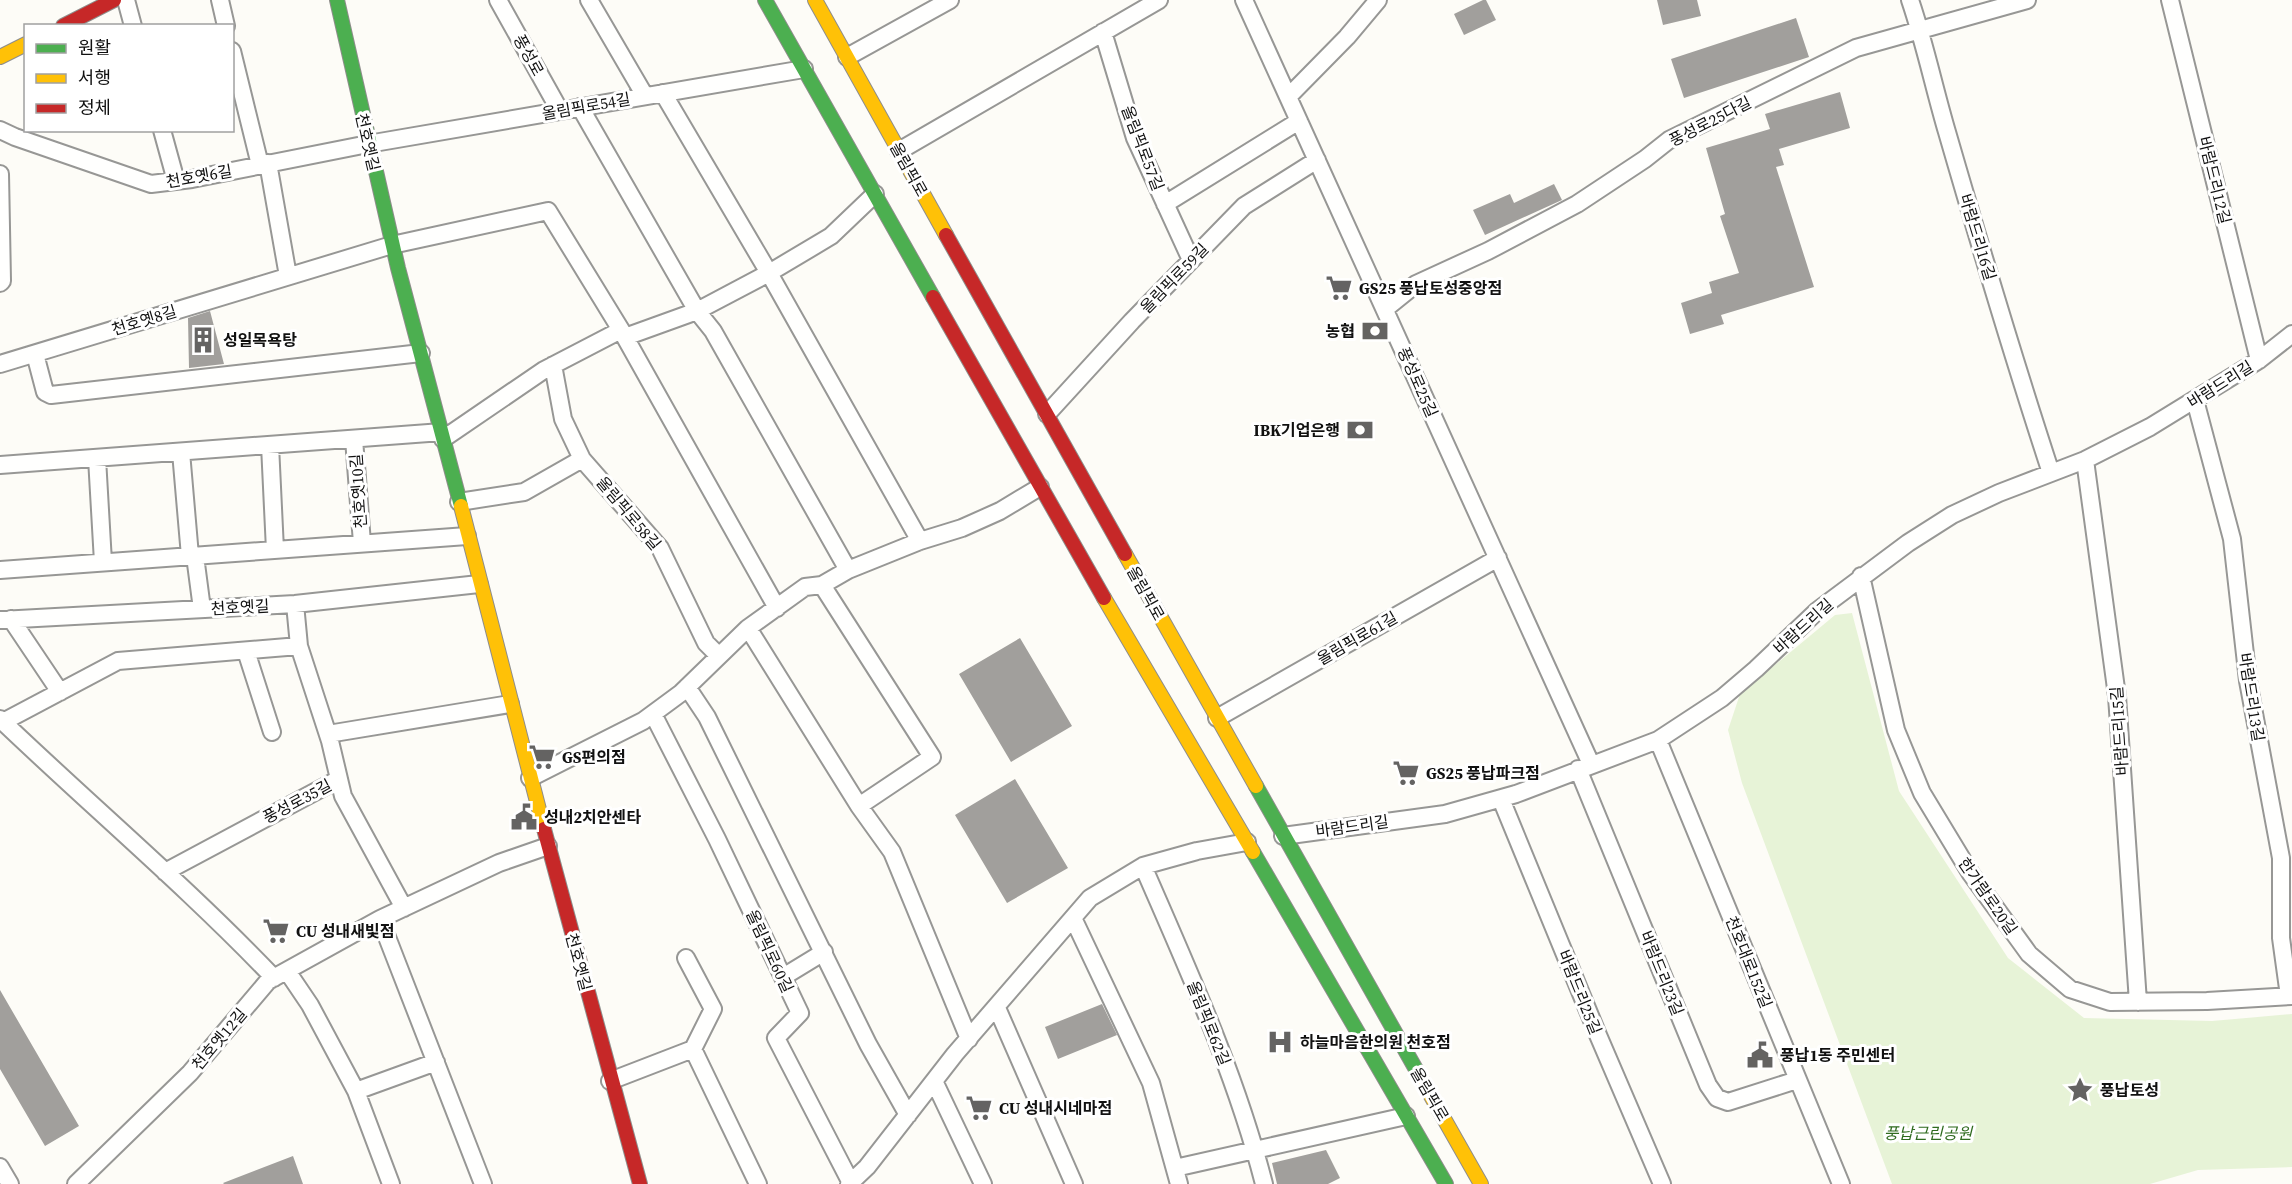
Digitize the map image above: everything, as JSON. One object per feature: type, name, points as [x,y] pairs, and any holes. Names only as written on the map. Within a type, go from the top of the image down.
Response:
[{"type":"main road","points":[[67,24],[114,0]]},
{"type":"main road","name":"천호옛길","points":[[337,0],[368,144],[479,584],[610,1081],[640,1184]]},
{"type":"main road","name":"올림픽로","points":[[765,0],[1040,487],[1446,1184]]},
{"type":"main road","name":"올림픽로","points":[[814,0],[1481,1184]]},
{"type":"main road","points":[[0,57],[24,45]]},
{"type":"street","points":[[126,0],[132,24]]},
{"type":"street","points":[[220,0],[226,24]]},
{"type":"street","name":"풍성로","points":[[498,0],[560,111]]},
{"type":"street","points":[[589,0],[645,96]]},
{"type":"street","points":[[847,57],[950,0]]},
{"type":"street","points":[[899,151],[1159,0]]},
{"type":"street","name":"풍성로25길","points":[[1244,0],[1498,558],[1585,767]]},
{"type":"street","points":[[1288,97],[1347,37],[1378,0]]},
{"type":"street","name":"바람드리16길","points":[[1910,0],[2020,380],[2051,473]]},
{"type":"street","name":"풍성로25다길","points":[[1385,309],[1416,284],[1577,204],[1645,159],[1669,140],[1856,48],[2027,0]]},
{"type":"street","name":"바람드리12길","points":[[2170,0],[2259,360]]},
{"type":"street","name":"올림픽로57길","points":[[1103,32],[1135,138],[1191,260]]},
{"type":"street","points":[[234,58],[264,164],[288,276]]},
{"type":"street","name":"올림픽로54길","points":[[368,144],[804,69]]},
{"type":"street","points":[[663,93],[769,273],[920,541]]},
{"type":"street","points":[[580,107],[697,311],[713,331],[848,570]]},
{"type":"street","points":[[1165,204],[1299,121]]},
{"type":"street","name":"천호옛6길","points":[[0,129],[15,137],[151,184],[368,144]]},
{"type":"street","points":[[163,132],[176,181]]},
{"type":"street","name":"올림픽로59길","points":[[1047,414],[1244,206],[1317,160]]},
{"type":"street","points":[[0,174],[2,281],[0,283]]},
{"type":"street","points":[[442,436],[553,365],[623,333],[697,311],[769,273],[831,236],[875,194]]},
{"type":"street","points":[[393,244],[548,211],[623,333],[777,608]]},
{"type":"street","name":"천호옛8길","points":[[0,364],[393,244]]},
{"type":"street","name":"바람드리길","points":[[1283,836],[1445,814],[1501,799],[1658,740],[1722,698],[1817,611],[1861,576],[1952,515],[1999,493],[2085,460],[2151,427],[2259,360],[2292,334]]},
{"type":"street","points":[[34,354],[45,392],[51,395],[421,353]]},
{"type":"street","name":"올림픽로58길","points":[[553,365],[563,419],[582,459],[660,548],[706,643],[719,656]]},
{"type":"street","name":"바람드리13길","points":[[2195,400],[2232,539],[2248,681],[2281,858],[2282,938],[2290,996]]},
{"type":"street","name":"천호옛10길","points":[[0,465],[354,439],[442,436]]},
{"type":"street","name":"천호옛10길","points":[[354,439],[362,543]]},
{"type":"street","points":[[270,445],[275,550]]},
{"type":"street","points":[[182,452],[192,556],[202,609]]},
{"type":"street","points":[[97,458],[103,562]]},
{"type":"street","points":[[459,502],[524,492],[582,459]]},
{"type":"street","name":"바람드리15길","points":[[2085,460],[2117,696],[2138,1002]]},
{"type":"street","points":[[530,778],[643,721],[687,687],[748,628],[805,587],[822,585],[848,570],[920,541],[962,528],[1000,511],[1040,487]]},
{"type":"street","points":[[0,570],[467,536]]},
{"type":"street","name":"올림픽로61길","points":[[1217,718],[1498,558]]},
{"type":"street","name":"한가람로20길","points":[[1861,576],[1896,730],[1922,794],[1973,866],[2029,954],[2070,989],[2110,1002],[2207,1001],[2290,996]]},
{"type":"street","name":"천호옛길","points":[[5,620],[295,604],[479,584]]},
{"type":"street","points":[[822,585],[932,757],[859,806]]},
{"type":"street","name":"풍성로35길","points":[[165,872],[339,778],[328,734],[299,646],[295,604]]},
{"type":"street","points":[[5,620],[60,692]]},
{"type":"street","points":[[748,628],[859,806],[892,852],[969,1039]]},
{"type":"street","points":[[299,646],[118,661],[2,721],[165,872],[280,974],[310,1005],[356,1091],[391,1184]]},
{"type":"street","points":[[246,651],[272,732]]},
{"type":"street","points":[[687,687],[707,717],[868,1044],[908,1115]]},
{"type":"street","points":[[328,734],[510,704]]},
{"type":"street","name":"올림픽로60길","points":[[653,714],[717,839],[800,1013],[776,1038],[850,1183]]},
{"type":"street","name":"천호대로152길","points":[[1658,740],[1841,1184]]},
{"type":"street","name":"바람드리23길","points":[[1585,767],[1708,1085],[1717,1098],[1728,1102],[1797,1080]]},
{"type":"street","points":[[339,778],[343,796],[404,908]]},
{"type":"street","name":"바람드리25길","points":[[1501,799],[1662,1184]]},
{"type":"street","points":[[850,1183],[867,1167],[934,1081],[1090,897],[1143,866],[1197,851],[1247,842]]},
{"type":"street","name":"천호옛12길","points":[[76,1184],[190,1072],[268,981],[380,919],[499,863],[548,846]]},
{"type":"street","name":"올림픽로62길","points":[[1143,866],[1227,1065],[1256,1151],[1264,1184]]},
{"type":"street","points":[[1073,918],[1151,1083],[1177,1176]]},
{"type":"street","points":[[380,919],[483,1184]]},
{"type":"street","points":[[783,977],[824,952]]},
{"type":"street","points":[[610,1081],[693,1049],[713,1009],[686,958]]},
{"type":"street","points":[[997,1008],[1074,1184]]},
{"type":"street","points":[[693,1049],[758,1184]]},
{"type":"street","points":[[356,1091],[436,1062]]},
{"type":"street","points":[[934,1081],[983,1184]]},
{"type":"street","name":"올림픽로","points":[[1177,1176],[1256,1151],[1406,1116]]},
{"type":"street","points":[[0,1167],[10,1184]]},
{"type":"green space","name":"풍납근린공원","points":[[1852,613],[1899,791],[2008,958],[2084,1018],[2212,1021],[2292,1014],[2292,1167],[2198,1170],[2150,1184],[1892,1184],[1742,783],[1728,730],[1740,694],[1835,615]]},
{"type":"building","points":[[1486,0],[1496,20],[1464,35],[1454,14]]},
{"type":"building","points":[[1657,0],[1697,0],[1701,16],[1663,25]]},
{"type":"building","points":[[1796,18],[1809,57],[1684,98],[1671,59]]},
{"type":"building","points":[[1840,92],[1850,128],[1779,149],[1784,165],[1776,167],[1814,287],[1721,315],[1724,324],[1690,334],[1681,303],[1712,293],[1709,282],[1739,273],[1720,216],[1725,214],[1706,148],[1770,129],[1765,114]]},
{"type":"building","points":[[1554,184],[1562,200],[1485,235],[1473,210],[1510,194],[1514,203]]},
{"type":"building","name":"성일목욕탕","points":[[210,311],[224,364],[189,368],[188,318]]},
{"type":"building","points":[[1020,638],[1072,726],[1011,762],[959,674]]},
{"type":"building","points":[[1015,779],[1068,868],[1007,903],[955,815]]},
{"type":"building","points":[[0,990],[79,1126],[45,1146],[0,1069]]},
{"type":"building","points":[[1102,1004],[1117,1035],[1058,1059],[1045,1027]]},
{"type":"building","points":[[1326,1150],[1340,1178],[1328,1184],[1277,1184],[1272,1163]]},
{"type":"building","points":[[293,1156],[303,1184],[223,1183]]},
{"type":"traffic: fast","points":[[337,0],[398,268],[461,506]]},
{"type":"traffic: fast","points":[[765,0],[933,297]]},
{"type":"traffic: fast","points":[[1256,786],[1422,1080]]},
{"type":"traffic: fast","points":[[1253,852],[1446,1184]]},
{"type":"traffic: slow","points":[[815,0],[946,235]]},
{"type":"traffic: slow","points":[[0,57],[24,45]]},
{"type":"traffic: slow","points":[[461,506],[544,829]]},
{"type":"traffic: slow","points":[[1125,554],[1256,786]]},
{"type":"traffic: slow","points":[[1104,598],[1253,852]]},
{"type":"traffic: slow","points":[[1422,1080],[1481,1184]]},
{"type":"traffic: jam","points":[[67,24],[114,0]]},
{"type":"traffic: jam","points":[[946,235],[1125,554]]},
{"type":"traffic: jam","points":[[933,297],[1104,598]]},
{"type":"traffic: jam","points":[[544,829],[640,1184]]},
{"type":"place","name":"GS25 풍납토성중앙점","points":[[1339,288]]},
{"type":"place","name":"농협","points":[[1375,331]]},
{"type":"place","name":"성일목욕탕","points":[[203,340]]},
{"type":"place","name":"IBK기업은행","points":[[1360,430]]},
{"type":"place","name":"GS편의점","points":[[542,757]]},
{"type":"place","name":"GS25 풍납파크점","points":[[1406,773]]},
{"type":"place","name":"성내2치안센타","points":[[524,817]]},
{"type":"place","name":"CU 성내새빛점","points":[[276,931]]},
{"type":"place","name":"하늘마음한의원 천호점","points":[[1280,1042]]},
{"type":"place","name":"풍납1동 주민센터","points":[[1760,1055]]},
{"type":"place","name":"풍납토성","points":[[2080,1090]]},
{"type":"place","name":"CU 성내시네마점","points":[[979,1108]]}]
